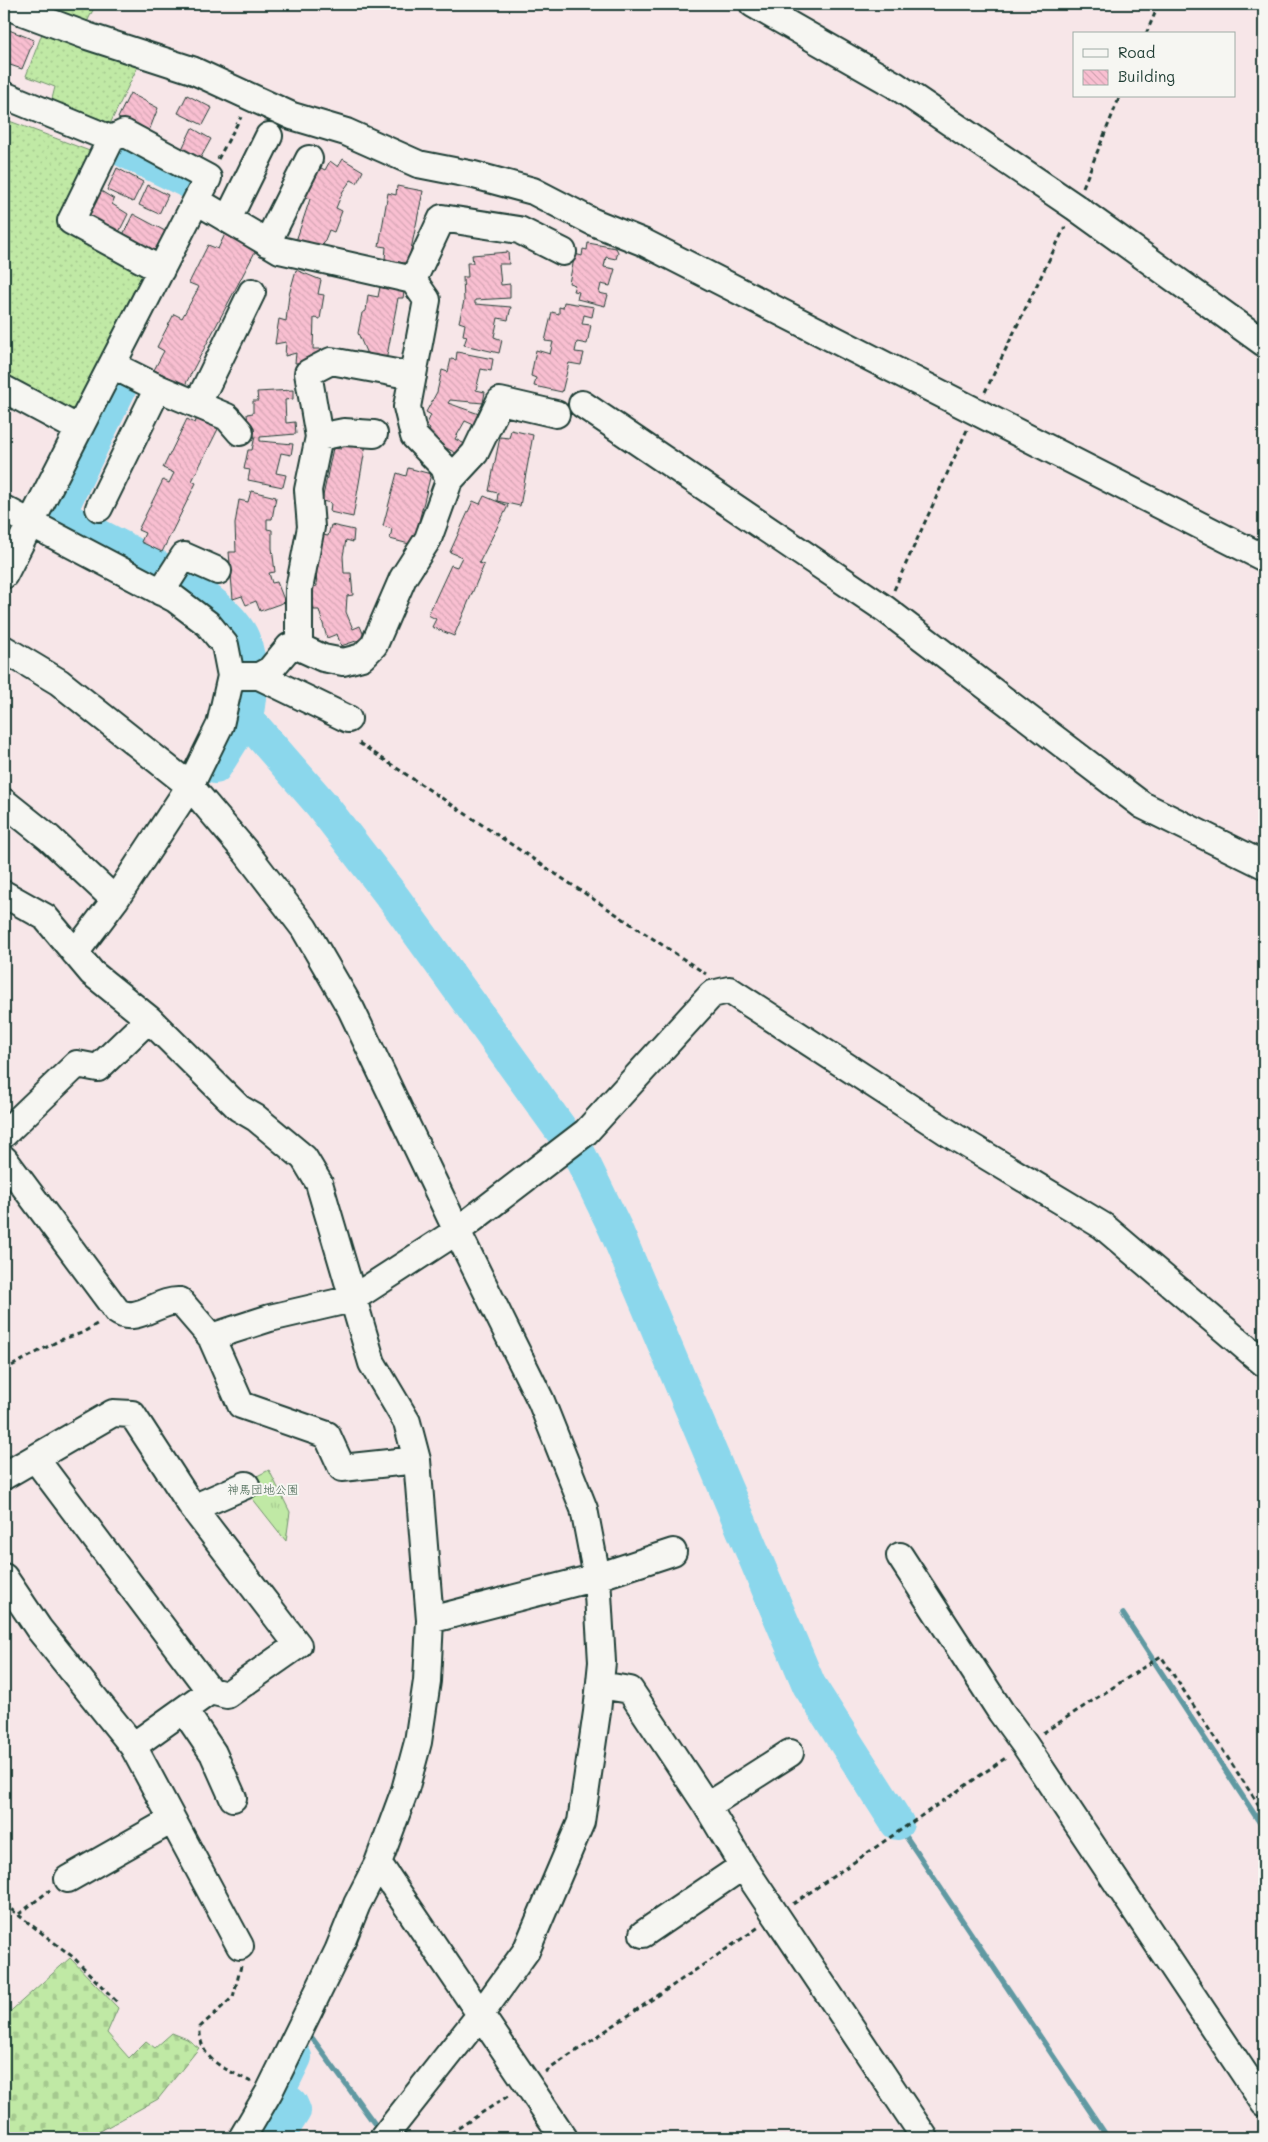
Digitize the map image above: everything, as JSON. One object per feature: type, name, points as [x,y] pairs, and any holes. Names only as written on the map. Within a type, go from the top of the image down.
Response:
[{"type":"street","points":[[753,4],[896,85],[1075,207],[1264,343]]},
{"type":"street","points":[[4,5],[87,36],[192,70],[292,116],[346,132],[418,164],[474,175],[533,191],[593,222],[645,243],[1264,558]]},
{"type":"street","points":[[4,95],[111,139]]},
{"type":"street","points":[[4,575],[197,201],[208,178],[124,133],[111,139],[71,221],[161,270]]},
{"type":"street","points":[[228,220],[269,136]]},
{"type":"street","points":[[267,242],[309,159]]},
{"type":"street","points":[[197,201],[280,250],[413,280],[427,300],[407,407],[414,436],[444,467],[449,481]]},
{"type":"street","points":[[413,280],[442,218],[519,230],[563,252]]},
{"type":"street","points":[[198,403],[252,292]]},
{"type":"street","points":[[299,647],[299,590],[311,527],[308,490],[319,437],[308,373],[331,361],[412,376]]},
{"type":"street","points":[[112,365],[158,388],[198,403],[227,417],[240,432]]},
{"type":"street","points":[[98,508],[158,388]]},
{"type":"street","points":[[4,389],[79,429]]},
{"type":"street","points":[[75,953],[115,900],[190,786],[245,676],[270,670],[290,647],[299,647],[323,658],[343,662],[362,658],[374,645],[403,578],[428,539],[449,481],[475,453],[500,400],[556,414]]},
{"type":"street","points":[[582,404],[885,609],[1142,805],[1264,865]]},
{"type":"street","points":[[319,437],[344,432],[374,434]]},
{"type":"street","points":[[4,509],[31,523],[167,582],[174,599],[208,624],[226,646],[245,676],[348,719]]},
{"type":"street","points":[[167,582],[184,556],[218,571]]},
{"type":"street","points":[[4,649],[59,682],[190,786],[304,928],[351,1009],[541,1401],[584,1509],[597,1577],[602,1662],[582,1822],[526,1951],[480,2015],[383,2138]]},
{"type":"street","points":[[4,802],[49,838],[115,900]]},
{"type":"street","points":[[4,894],[45,917],[92,973],[150,1019],[239,1108],[256,1118],[304,1158],[319,1184],[372,1363],[407,1422],[418,1460],[430,1620],[427,1681],[418,1742],[405,1790],[378,1863],[269,2092],[242,2138]]},
{"type":"street","points":[[211,1337],[270,1318],[352,1299],[457,1231],[586,1132],[712,994],[729,990],[955,1137],[1103,1226],[1264,1363]]},
{"type":"street","points":[[4,1134],[77,1064],[98,1068],[150,1019]]},
{"type":"street","points":[[4,1159],[117,1311],[123,1315],[131,1316],[170,1300],[180,1301],[211,1337],[241,1405],[327,1435],[342,1468],[418,1460]]},
{"type":"street","points":[[4,1476],[113,1412],[132,1414],[193,1508],[298,1645],[227,1695],[210,1691],[36,1458]]},
{"type":"street","points":[[193,1508],[246,1485]]},
{"type":"street","points":[[430,1620],[597,1577],[673,1552]]},
{"type":"street","points":[[900,1556],[1001,1712],[1264,2103]]},
{"type":"street","points":[[4,1577],[39,1629],[133,1746],[240,1946]]},
{"type":"street","points":[[600,1685],[630,1690],[707,1806],[743,1866],[925,2138]]},
{"type":"street","points":[[133,1746],[210,1691]]},
{"type":"street","points":[[184,1710],[213,1753],[233,1798]]},
{"type":"street","points":[[707,1806],[790,1753]]},
{"type":"street","points":[[68,1879],[172,1820]]},
{"type":"street","points":[[378,1863],[564,2138]]},
{"type":"street","points":[[643,1934],[743,1866]]},
{"type":"path","points":[[1147,32],[1159,4]]},
{"type":"path","points":[[208,178],[251,98]]},
{"type":"path","points":[[1075,207],[1119,98]]},
{"type":"path","points":[[359,743],[729,990]]},
{"type":"path","points":[[4,1370],[60,1340],[82,1333],[117,1311]]},
{"type":"path","points":[[443,2138],[777,1915],[1025,1745],[1161,1656],[1264,1813]]},
{"type":"path","points":[[19,1914],[44,1893],[68,1879]]},
{"type":"path","points":[[4,1904],[73,1957],[119,2004]]},
{"type":"path","points":[[240,1946],[241,1969],[232,1997],[200,2027],[199,2042],[211,2061],[269,2092]]},
{"type":"green space","points":[[25,4],[96,4],[85,26]]},
{"type":"green space","points":[[43,31],[139,64],[108,128],[51,103],[55,87],[26,76]]},
{"type":"green space","points":[[4,119],[103,156],[71,221],[161,270],[79,429],[4,389]]},
{"type":"green space","name":"神馬団地公園","points":[[269,1470],[290,1512],[286,1541],[241,1484]]},
{"type":"green space","points":[[70,1958],[118,2008],[107,2033],[129,2058],[146,2041],[155,2048],[172,2033],[187,2039],[199,2048],[158,2099],[95,2134],[94,2138],[4,2138],[4,2017]]},
{"type":"building","points":[[4,28],[34,40],[22,69],[4,63]]},
{"type":"building","points":[[130,93],[158,108],[149,131],[118,118]]},
{"type":"building","points":[[187,95],[212,108],[203,125],[178,113]]},
{"type":"building","points":[[192,128],[211,139],[200,159],[182,149]]},
{"type":"building","points":[[343,159],[363,171],[357,183],[351,180],[343,191],[336,208],[342,211],[334,232],[329,230],[323,245],[296,241],[310,199],[304,197],[315,165],[325,170],[330,161],[338,167]]},
{"type":"building","points":[[117,168],[143,182],[133,202],[107,190]]},
{"type":"building","points":[[148,185],[168,195],[159,214],[139,205]]},
{"type":"building","points":[[397,186],[423,191],[408,264],[385,259],[386,247],[379,246],[388,193],[396,195]]},
{"type":"building","points":[[96,188],[114,199],[112,204],[128,214],[117,236],[84,218]]},
{"type":"building","points":[[133,214],[165,231],[154,254],[122,237]]},
{"type":"building","points":[[225,234],[256,250],[185,385],[154,370],[164,351],[157,347],[174,314],[182,318],[199,287],[189,283],[208,245],[218,249]]},
{"type":"building","points":[[588,243],[616,248],[618,252],[616,259],[606,257],[604,267],[615,269],[610,286],[601,284],[599,293],[608,295],[605,306],[577,299],[579,292],[573,291],[575,285],[569,283],[575,254],[582,256],[583,249],[587,250]]},
{"type":"building","points":[[508,252],[509,264],[499,264],[501,285],[510,284],[510,298],[475,300],[475,304],[511,307],[508,320],[498,318],[494,337],[502,340],[499,353],[464,345],[467,336],[463,335],[465,324],[459,322],[464,301],[463,277],[468,277],[467,263],[473,263],[472,255]]},
{"type":"building","points":[[296,270],[321,280],[318,294],[324,295],[320,319],[314,318],[313,349],[320,349],[320,362],[295,363],[296,353],[285,356],[286,342],[275,344],[279,319],[286,321],[289,295]]},
{"type":"building","points":[[380,287],[404,292],[403,298],[398,298],[386,361],[369,359],[358,333],[362,313],[366,311],[368,295],[378,297]]},
{"type":"building","points":[[564,302],[594,307],[592,317],[584,315],[582,324],[591,325],[587,344],[577,342],[575,352],[584,353],[581,365],[569,363],[562,392],[534,386],[536,378],[531,376],[536,350],[550,354],[553,342],[545,341],[552,312],[559,314],[559,307],[563,308]]},
{"type":"building","points":[[457,352],[493,359],[491,371],[481,369],[476,390],[485,392],[483,403],[450,400],[448,403],[479,414],[474,425],[465,421],[455,439],[465,444],[458,454],[426,438],[430,429],[426,426],[431,415],[426,412],[437,392],[442,370],[448,372],[451,359],[456,360]]},
{"type":"building","points":[[293,390],[293,399],[285,400],[286,423],[295,422],[296,434],[260,437],[260,441],[293,444],[291,455],[281,453],[276,473],[286,475],[283,487],[248,480],[250,470],[244,469],[248,450],[252,450],[255,436],[249,436],[247,414],[253,413],[253,401],[258,401],[257,392]]},
{"type":"building","points":[[198,415],[220,425],[192,481],[196,483],[162,552],[141,542],[145,533],[138,530],[163,480],[169,483],[174,473],[163,468],[187,419],[195,423]]},
{"type":"building","points":[[511,430],[533,435],[520,506],[497,501],[498,493],[489,491],[500,437],[509,438]]},
{"type":"building","points":[[342,440],[366,444],[353,517],[330,512],[331,503],[322,501],[333,448],[341,449]]},
{"type":"building","points":[[408,468],[431,474],[413,545],[390,539],[392,529],[383,526],[397,473],[406,476]]},
{"type":"building","points":[[251,491],[276,497],[272,519],[267,519],[267,529],[272,530],[275,572],[269,573],[272,583],[277,582],[285,602],[260,611],[256,601],[246,605],[242,596],[233,599],[229,552],[236,552],[235,524],[239,500],[248,502]]},
{"type":"building","points":[[484,496],[508,506],[479,563],[484,565],[454,636],[432,627],[436,619],[428,615],[451,565],[457,567],[462,557],[450,552],[473,501],[480,504]]},
{"type":"building","points":[[331,525],[354,530],[353,542],[346,540],[343,556],[344,573],[351,573],[353,595],[347,596],[346,612],[353,629],[360,626],[365,638],[341,646],[337,634],[327,638],[319,610],[314,610],[311,587],[317,586],[315,557],[319,534],[328,536]]},
{"type":"waterway","points":[[117,147],[187,181]]},
{"type":"waterway","points":[[122,383],[63,505],[66,519],[136,555],[190,587],[214,604],[232,622],[243,639],[250,668],[250,688],[246,718],[321,804],[395,900],[580,1156],[615,1228],[809,1685],[897,1823]]},
{"type":"waterway","points":[[215,767],[246,718]]},
{"type":"waterway","points":[[1123,1614],[1264,1829]]},
{"type":"waterway","points":[[897,1823],[1108,2138]]},
{"type":"waterway","points":[[307,2031],[374,2123]]},
{"type":"waterway","points":[[277,2138],[294,2111],[291,2104],[277,2094],[295,2057]]}]
